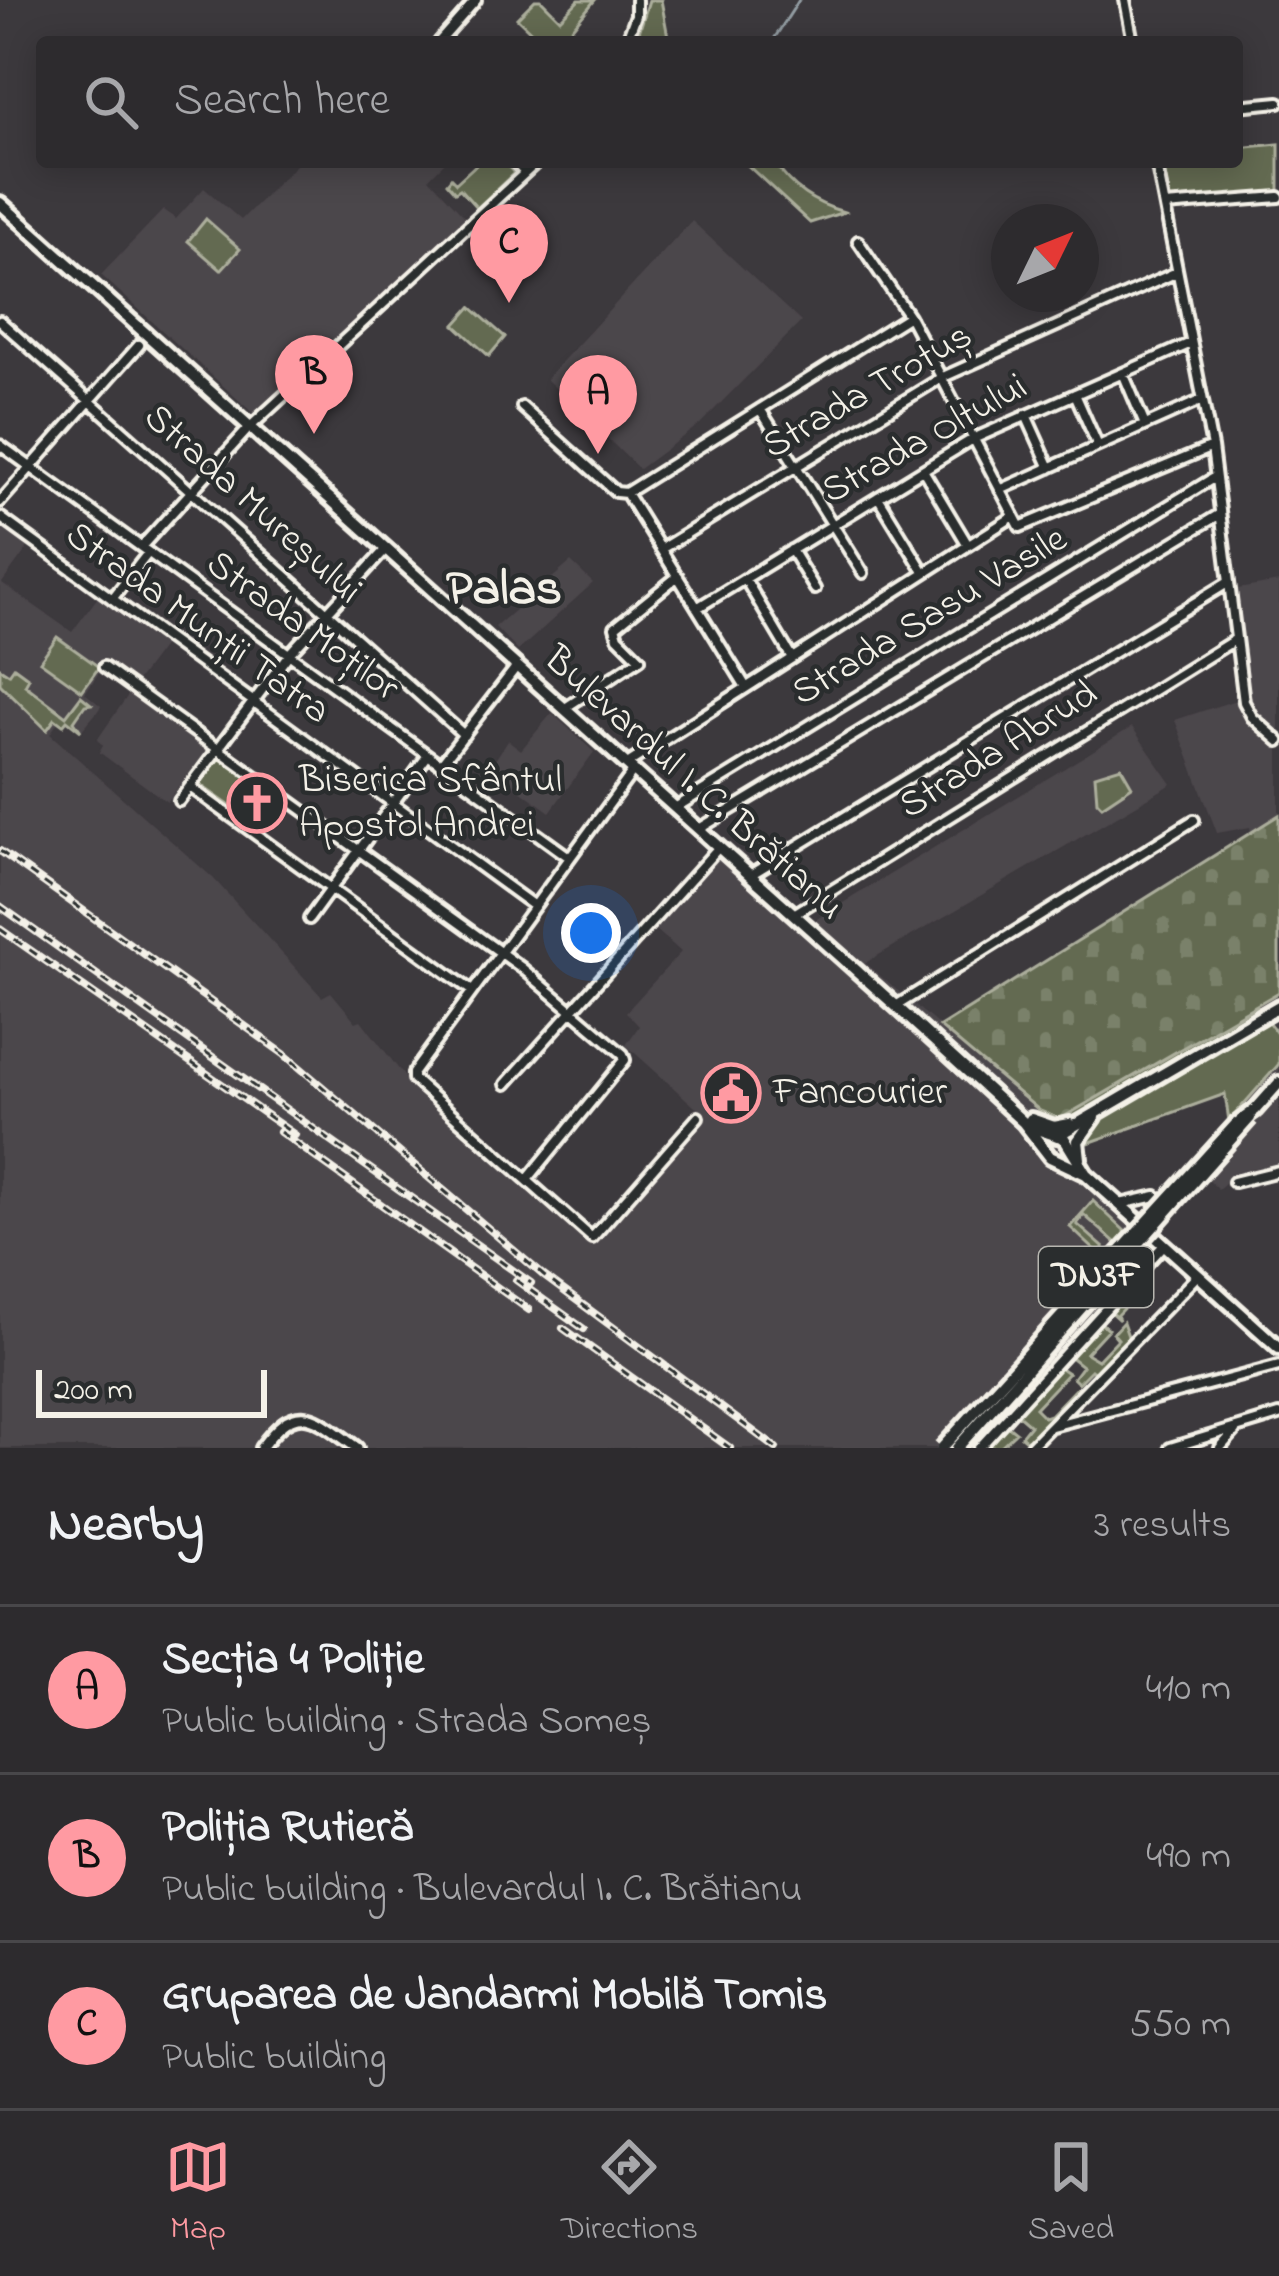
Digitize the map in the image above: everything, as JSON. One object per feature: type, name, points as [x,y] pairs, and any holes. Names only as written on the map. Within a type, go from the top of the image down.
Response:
[{"type":"main road","name":"Bulevardul I. C. Brătianu","points":[[0,203],[1023,1122],[1052,1140]]},
{"type":"main road","points":[[1086,1174],[1047,1154],[1052,1140],[1279,1006]]},
{"type":"main road","points":[[1262,1016],[1279,1019]]},
{"type":"main road","name":"DN3F","points":[[957,1448],[1202,1177],[1279,1083]]},
{"type":"main road","points":[[990,1092],[1030,1118],[1054,1127],[1100,1110]]},
{"type":"main road","points":[[1056,1160],[1100,1110]]},
{"type":"main road","points":[[1097,1185],[1077,1148],[1081,1134],[1100,1110]]},
{"type":"main road","name":"DN3F","points":[[942,1448],[1236,1124],[1255,1110]]},
{"type":"main road","points":[[1052,1140],[1068,1148],[1097,1185],[1279,1348]]},
{"type":"street","points":[[445,36],[476,0]]},
{"type":"street","points":[[628,36],[636,0]]},
{"type":"street","points":[[1125,0],[1131,36]]},
{"type":"street","points":[[1243,105],[1279,102]]},
{"type":"street","points":[[520,168],[525,173]]},
{"type":"street","points":[[112,599],[191,491],[250,428],[530,168]]},
{"type":"street","points":[[1157,168],[1212,447],[1247,710],[1279,741]]},
{"type":"street","points":[[1165,206],[1279,197]]},
{"type":"street","points":[[857,241],[908,316],[1020,527],[1212,447]]},
{"type":"street","name":"Strada Trotuș","points":[[661,549],[941,378],[1178,272]]},
{"type":"street","points":[[522,407],[616,492],[626,493],[908,316]]},
{"type":"street","name":"Strada Mureșului","points":[[0,321],[464,735]]},
{"type":"street","name":"Strada Oltului","points":[[697,608],[973,439],[1191,343]]},
{"type":"street","points":[[0,502],[140,345]]},
{"type":"street","points":[[1123,373],[1144,425]]},
{"type":"street","points":[[1075,394],[1098,446]]},
{"type":"street","points":[[1000,490],[1202,400]]},
{"type":"street","points":[[760,409],[863,574]]},
{"type":"street","points":[[1026,416],[1050,467]]},
{"type":"street","name":"Strada Moților","points":[[0,445],[569,857]]},
{"type":"street","points":[[923,470],[968,545]]},
{"type":"street","name":"Strada Sasu Vasile","points":[[675,808],[1216,477]]},
{"type":"street","points":[[626,493],[746,688]]},
{"type":"street","points":[[878,497],[925,573]]},
{"type":"street","points":[[699,829],[1220,514]]},
{"type":"street","points":[[698,1117],[592,1238],[413,1079],[413,1073],[630,767],[1014,516]]},
{"type":"street","name":"Strada Munții Tatra","points":[[0,518],[534,906]]},
{"type":"street","points":[[179,801],[289,654],[386,549]]},
{"type":"street","points":[[791,550],[815,590]]},
{"type":"street","points":[[565,708],[640,659],[618,637],[616,627],[678,576]]},
{"type":"street","points":[[745,579],[792,658]]},
{"type":"street","points":[[750,875],[1229,582]]},
{"type":"street","name":"Strada Abrud","points":[[794,914],[1236,639]]},
{"type":"street","points":[[441,764],[517,666]]},
{"type":"street","points":[[104,667],[500,952],[623,1054],[625,1060],[527,1180]]},
{"type":"street","points":[[309,920],[428,755]]},
{"type":"street","points":[[190,787],[472,991]]},
{"type":"street","points":[[896,1006],[1194,820]]},
{"type":"street","points":[[506,1084],[719,847]]},
{"type":"street","points":[[1234,1182],[1279,1172]]},
{"type":"street","points":[[1118,1204],[1156,1196]]},
{"type":"street","points":[[979,1448],[1164,1245]]},
{"type":"street","points":[[1029,1448],[1198,1275]]},
{"type":"street","points":[[1050,1426],[1279,1366]]},
{"type":"street","points":[[261,1448],[284,1419],[298,1413],[314,1418],[357,1448]]},
{"type":"street","points":[[1170,1448],[1279,1415]]},
{"type":"street","points":[[1220,1448],[1238,1427]]},
{"type":"shaded area","points":[[293,168],[439,168],[429,178],[466,218],[254,414],[101,275],[163,210],[176,219],[204,188],[241,220]]},
{"type":"shaded area","points":[[692,221],[801,322],[700,424],[639,469],[546,379]]},
{"type":"shaded area","points":[[0,525],[29,546],[2,583],[72,632],[98,597],[164,645],[137,681],[108,660],[85,693],[101,706],[97,712],[81,731],[67,720],[63,725],[58,722],[50,734],[213,878],[322,997],[331,992],[356,1022],[361,1020],[404,1076],[591,1242],[705,1116],[626,1045],[639,1026],[626,1012],[681,952],[653,927],[729,842],[815,920],[1132,727],[1172,784],[865,963],[1040,1111],[1060,1119],[1081,1139],[1081,1156],[1165,1231],[972,1443],[975,1448],[0,1448]]},
{"type":"shaded area","points":[[571,562],[593,583],[518,651],[495,627]]},
{"type":"shaded area","points":[[1279,582],[1279,815],[1251,832],[1250,827],[1217,833],[1175,720],[1248,696],[1238,589]]},
{"type":"shaded area","points":[[131,691],[209,748],[167,802],[99,752],[103,745],[97,740]]},
{"type":"shaded area","points":[[552,713],[594,752],[550,812],[490,768],[508,740],[521,750]]},
{"type":"shaded area","points":[[1279,1064],[1279,1163],[1238,1172],[1218,1189],[1191,1164]]},
{"type":"green space","points":[[535,0],[541,0],[560,19],[579,0],[595,0],[565,36],[536,36],[517,18]]},
{"type":"green space","points":[[649,0],[661,0],[668,36],[638,36]]},
{"type":"green space","points":[[1279,144],[1279,192],[1170,200],[1163,168],[1243,168],[1243,147]]},
{"type":"green space","points":[[472,168],[509,168],[514,173],[477,208],[460,189],[455,192],[447,183],[451,178],[456,183]]},
{"type":"green space","points":[[750,168],[779,168],[804,194],[844,212],[810,223]]},
{"type":"green space","points":[[206,219],[240,249],[221,270],[188,241]]},
{"type":"green space","points":[[471,307],[505,337],[489,356],[455,325]]},
{"type":"green space","points":[[57,637],[99,667],[82,691],[40,661]]},
{"type":"green space","points":[[14,667],[29,678],[25,685],[66,716],[81,696],[91,704],[74,721],[81,731],[67,720],[63,725],[55,719],[47,730],[0,684],[0,668],[9,674]]},
{"type":"green space","points":[[220,755],[253,779],[233,808],[199,784]]},
{"type":"green space","points":[[1121,767],[1132,786],[1102,806],[1097,801],[1095,775]]},
{"type":"green space","points":[[1279,815],[1279,992],[1060,1119],[1040,1111],[940,1027]]},
{"type":"green space","points":[[1256,1006],[1279,1036],[1279,1064],[1229,1121],[1225,1094],[1080,1146],[1081,1139],[1060,1119]]},
{"type":"green space","points":[[1093,1201],[1126,1232],[1116,1243],[1084,1215],[1077,1224],[1104,1248],[1099,1254],[1070,1227]]},
{"type":"green space","points":[[1127,1288],[1135,1296],[1117,1315],[1119,1320],[1109,1311],[1100,1322],[1108,1329],[1086,1353],[1098,1360],[1118,1339],[1113,1333],[1123,1322],[1129,1339],[1096,1374],[1091,1370],[1078,1383],[1073,1378],[1082,1366],[1068,1355],[1059,1367],[1068,1373],[1035,1408],[1044,1417],[1050,1415],[1076,1388],[1080,1391],[1028,1442],[1021,1436],[1030,1425],[1016,1413],[1007,1425],[1016,1432],[999,1448],[983,1446]]},
{"type":"waterway","points":[[776,36],[799,0]]},
{"type":"railway","points":[[0,851],[284,1054],[544,1276],[776,1448]]},
{"type":"railway","points":[[0,906],[531,1283]]},
{"type":"railway","points":[[0,929],[295,1135]]},
{"type":"railway","points":[[280,1132],[529,1310]]},
{"type":"railway","points":[[516,1280],[584,1329]]},
{"type":"railway","points":[[563,1328],[730,1448]]},
{"type":"place","name":"Gruparea de Jandarmi Mobilă Tomis","points":[[509,303]]},
{"type":"place","name":"Poliția Rutieră","points":[[314,434]]},
{"type":"place","name":"Secția 4 Poliție","points":[[598,454]]},
{"type":"place","name":"Biserica Sfântul Apostol Andrei","points":[[257,803]]},
{"type":"place","name":"Fancourier","points":[[731,1093]]},
{"type":"district","name":"Palas","points":[[504,590]]}]
